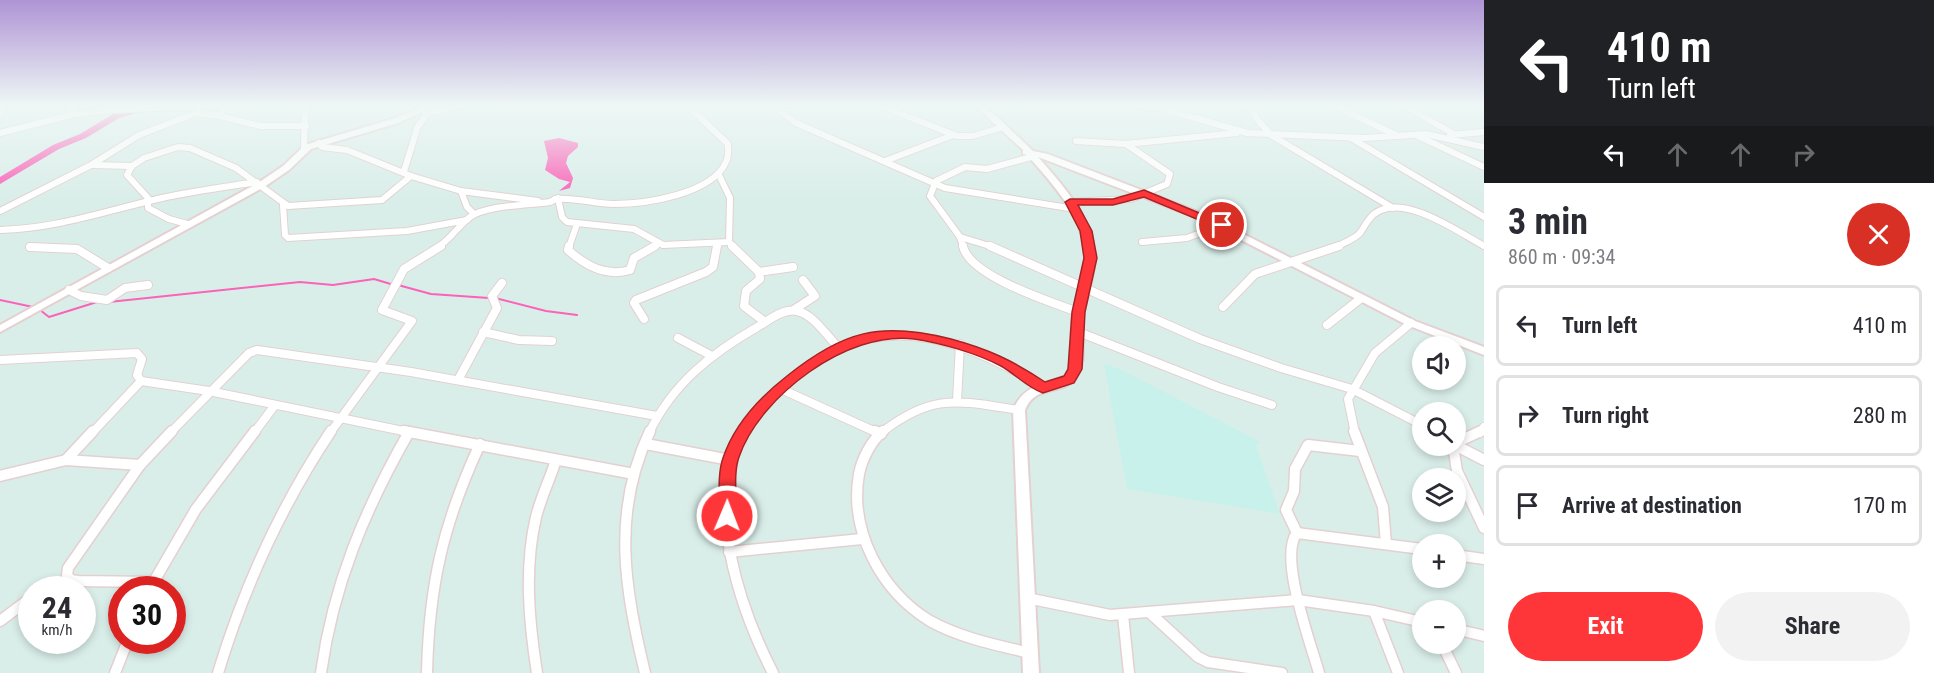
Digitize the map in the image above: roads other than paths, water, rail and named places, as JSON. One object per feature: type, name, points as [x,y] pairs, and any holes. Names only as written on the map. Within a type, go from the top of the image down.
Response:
[{"type":"street","points":[[0,211],[91,165],[138,135]]},
{"type":"street","points":[[304,149],[305,135]]},
{"type":"street","points":[[0,329],[259,184],[286,168],[304,149],[345,135]]},
{"type":"street","points":[[404,171],[415,135]]},
{"type":"street","points":[[319,143],[322,147],[347,150],[404,171],[411,176],[461,191],[483,192],[532,201],[584,197],[614,204],[639,202],[698,188],[719,175],[728,161],[728,144],[719,135]]},
{"type":"street","points":[[825,135],[935,184],[964,193],[1072,206],[1113,202],[1164,187],[1170,174],[1126,144]]},
{"type":"street","points":[[885,161],[952,135]]},
{"type":"street","points":[[1011,135],[1072,206],[1086,231],[1090,248],[1090,268],[1078,312],[1076,360],[1072,375],[1064,382],[1043,387],[1028,395],[1019,410],[1031,673]]},
{"type":"street","points":[[1076,141],[1126,144],[1221,135]]},
{"type":"street","points":[[1272,135],[1394,208]]},
{"type":"street","points":[[1282,135],[1350,138],[1408,135]]},
{"type":"street","points":[[1415,135],[1484,167]]},
{"type":"street","points":[[1420,135],[1444,137],[1484,147]]},
{"type":"street","points":[[1444,137],[1449,135]]},
{"type":"street","points":[[1350,138],[1484,217]]},
{"type":"street","points":[[91,165],[131,166],[145,158],[181,147],[207,154],[259,184],[282,205],[285,235],[288,238],[407,231],[467,220]]},
{"type":"street","points":[[1078,312],[1036,296],[988,271],[967,256],[960,237],[946,224],[930,196],[935,184],[964,167],[987,169],[1029,155],[1045,156],[1222,225],[1360,299],[1410,323],[1484,351]]},
{"type":"street","points":[[131,166],[127,175],[148,198],[151,211],[187,224]]},
{"type":"street","points":[[719,175],[730,198],[729,242],[750,266],[759,272],[793,267]]},
{"type":"street","points":[[282,205],[382,200],[391,195],[411,176]]},
{"type":"street","points":[[0,230],[27,229],[91,218],[148,202],[259,184]]},
{"type":"street","points":[[461,191],[467,207],[474,214]]},
{"type":"street","points":[[218,673],[233,619],[256,561],[301,478],[339,419],[380,368],[412,321],[409,318],[389,316],[382,306],[404,269],[448,241],[474,214],[550,202],[558,198]]},
{"type":"street","points":[[558,198],[563,220],[577,224],[634,229],[647,234],[658,244]]},
{"type":"street","points":[[1223,307],[1255,274],[1344,243],[1360,233],[1363,225],[1375,213],[1394,208],[1418,209],[1484,246]]},
{"type":"street","points":[[577,224],[568,250],[582,261],[606,273],[630,270],[634,258],[658,244],[729,242]]},
{"type":"street","points":[[1142,242],[1187,238],[1222,225]]},
{"type":"street","points":[[960,237],[979,241],[1200,339],[1281,368],[1352,389],[1412,419]]},
{"type":"street","points":[[644,320],[634,303],[636,300],[706,272],[713,267],[717,244]]},
{"type":"street","points":[[30,247],[77,249],[108,268]]},
{"type":"street","points":[[759,272],[760,279],[746,291],[744,306],[765,322]]},
{"type":"street","points":[[645,673],[629,607],[625,535],[634,474],[657,416],[682,382],[712,356],[765,322],[784,311],[795,309],[815,296],[803,280]]},
{"type":"street","points":[[458,380],[497,308],[492,297],[502,283]]},
{"type":"street","points":[[69,290],[81,296],[107,300],[125,288],[148,285]]},
{"type":"street","points":[[1327,325],[1360,299]]},
{"type":"street","points":[[795,309],[804,313],[838,347]]},
{"type":"street","points":[[1386,544],[1388,531],[1383,507],[1360,451],[1348,399],[1375,353],[1410,323]]},
{"type":"street","points":[[1076,331],[1218,387],[1272,405]]},
{"type":"street","points":[[483,332],[519,340],[552,341]]},
{"type":"street","points":[[773,673],[741,605],[729,552],[730,460],[739,438],[755,415],[781,389],[818,358],[838,347],[890,333],[914,334],[960,344],[1006,363],[1043,387]]},
{"type":"street","points":[[678,338],[712,356]]},
{"type":"street","points":[[957,401],[960,344]]},
{"type":"street","points":[[68,576],[71,560],[140,465],[239,360],[257,350],[458,380],[657,416]]},
{"type":"street","points":[[0,360],[137,353],[142,359],[137,375],[141,381],[209,391],[339,419],[634,474]]},
{"type":"street","points":[[66,460],[141,381]]},
{"type":"street","points":[[781,389],[881,434]]},
{"type":"street","points":[[1019,410],[957,401],[928,406],[897,420],[881,434],[860,462],[855,487],[856,515],[862,539],[874,564],[896,593],[920,614],[957,632],[1030,653]]},
{"type":"street","points":[[157,576],[196,509],[275,405]]},
{"type":"street","points":[[1466,439],[1479,434],[1484,426]]},
{"type":"street","points":[[321,673],[334,600],[349,550],[375,489],[409,432]]},
{"type":"street","points":[[427,673],[427,622],[441,537],[455,496],[480,444]]},
{"type":"street","points":[[646,444],[730,460]]},
{"type":"street","points":[[1297,533],[1286,510],[1294,491],[1294,469],[1305,458],[1306,447],[1308,445],[1360,451]]},
{"type":"street","points":[[1466,450],[1484,460]]},
{"type":"street","points":[[1455,456],[1457,471],[1484,528]]},
{"type":"street","points":[[0,476],[66,460],[140,465]]},
{"type":"street","points":[[537,673],[528,612],[530,558],[537,517],[556,460]]},
{"type":"street","points":[[1297,533],[1412,548]]},
{"type":"street","points":[[1297,533],[1292,539],[1292,580],[1319,673]]},
{"type":"street","points":[[729,552],[862,539]]},
{"type":"street","points":[[1466,557],[1484,560]]},
{"type":"street","points":[[1027,598],[1110,615],[1298,600],[1374,611],[1412,620]]},
{"type":"street","points":[[0,621],[18,608]]},
{"type":"street","points":[[1374,611],[1398,673]]},
{"type":"street","points":[[1149,612],[1198,657],[1208,662],[1282,673]]},
{"type":"street","points":[[1123,615],[1130,673]]},
{"type":"street","points":[[1466,632],[1484,636]]},
{"type":"street","points":[[115,673],[122,654]]},
{"type":"street","points":[[1447,654],[1456,673]]},
{"type":"waterway","points":[[0,181],[56,147],[84,135]]},
{"type":"waterway","points":[[109,302],[300,282],[333,285],[374,279],[394,285]]},
{"type":"waterway","points":[[398,285],[431,294],[489,298]]},
{"type":"waterway","points":[[495,298],[546,311],[577,315]]},
{"type":"waterway","points":[[0,300],[33,307]]},
{"type":"waterway","points":[[40,310],[49,317],[97,302]]}]
